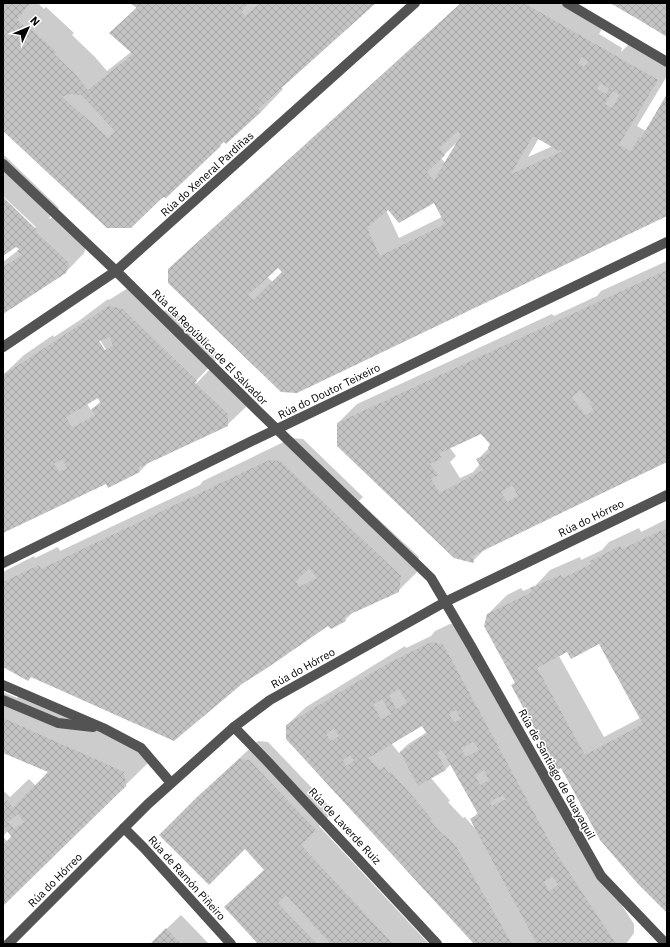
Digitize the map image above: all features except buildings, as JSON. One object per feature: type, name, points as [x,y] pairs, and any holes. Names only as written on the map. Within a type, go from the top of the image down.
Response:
[{"type":"street","name":"Rúa do Xeneral Pardiñas","points":[[3,347],[116,271],[415,3]]},
{"type":"street","points":[[567,3],[667,62]]},
{"type":"street","name":"Rúa da República de El Salvador","points":[[3,164],[116,271],[277,430],[431,578],[445,602]]},
{"type":"street","name":"Rúa do Doutor Teixeiro","points":[[3,563],[667,242]]},
{"type":"street","name":"Rúa do Hórreo","points":[[8,944],[148,804],[234,726],[270,700],[445,602],[667,495]]},
{"type":"street","name":"Rúa de Santiago de Guayaquil","points":[[445,602],[601,876],[666,944]]},
{"type":"street","points":[[3,685],[103,728],[141,748],[171,783]]},
{"type":"street","points":[[3,700],[58,723],[103,728]]},
{"type":"street","name":"Rúa de Laverde Ruiz","points":[[234,726],[437,944]]},
{"type":"street","name":"Rúa de Ramón Piñeiro","points":[[124,828],[231,944]]}]
